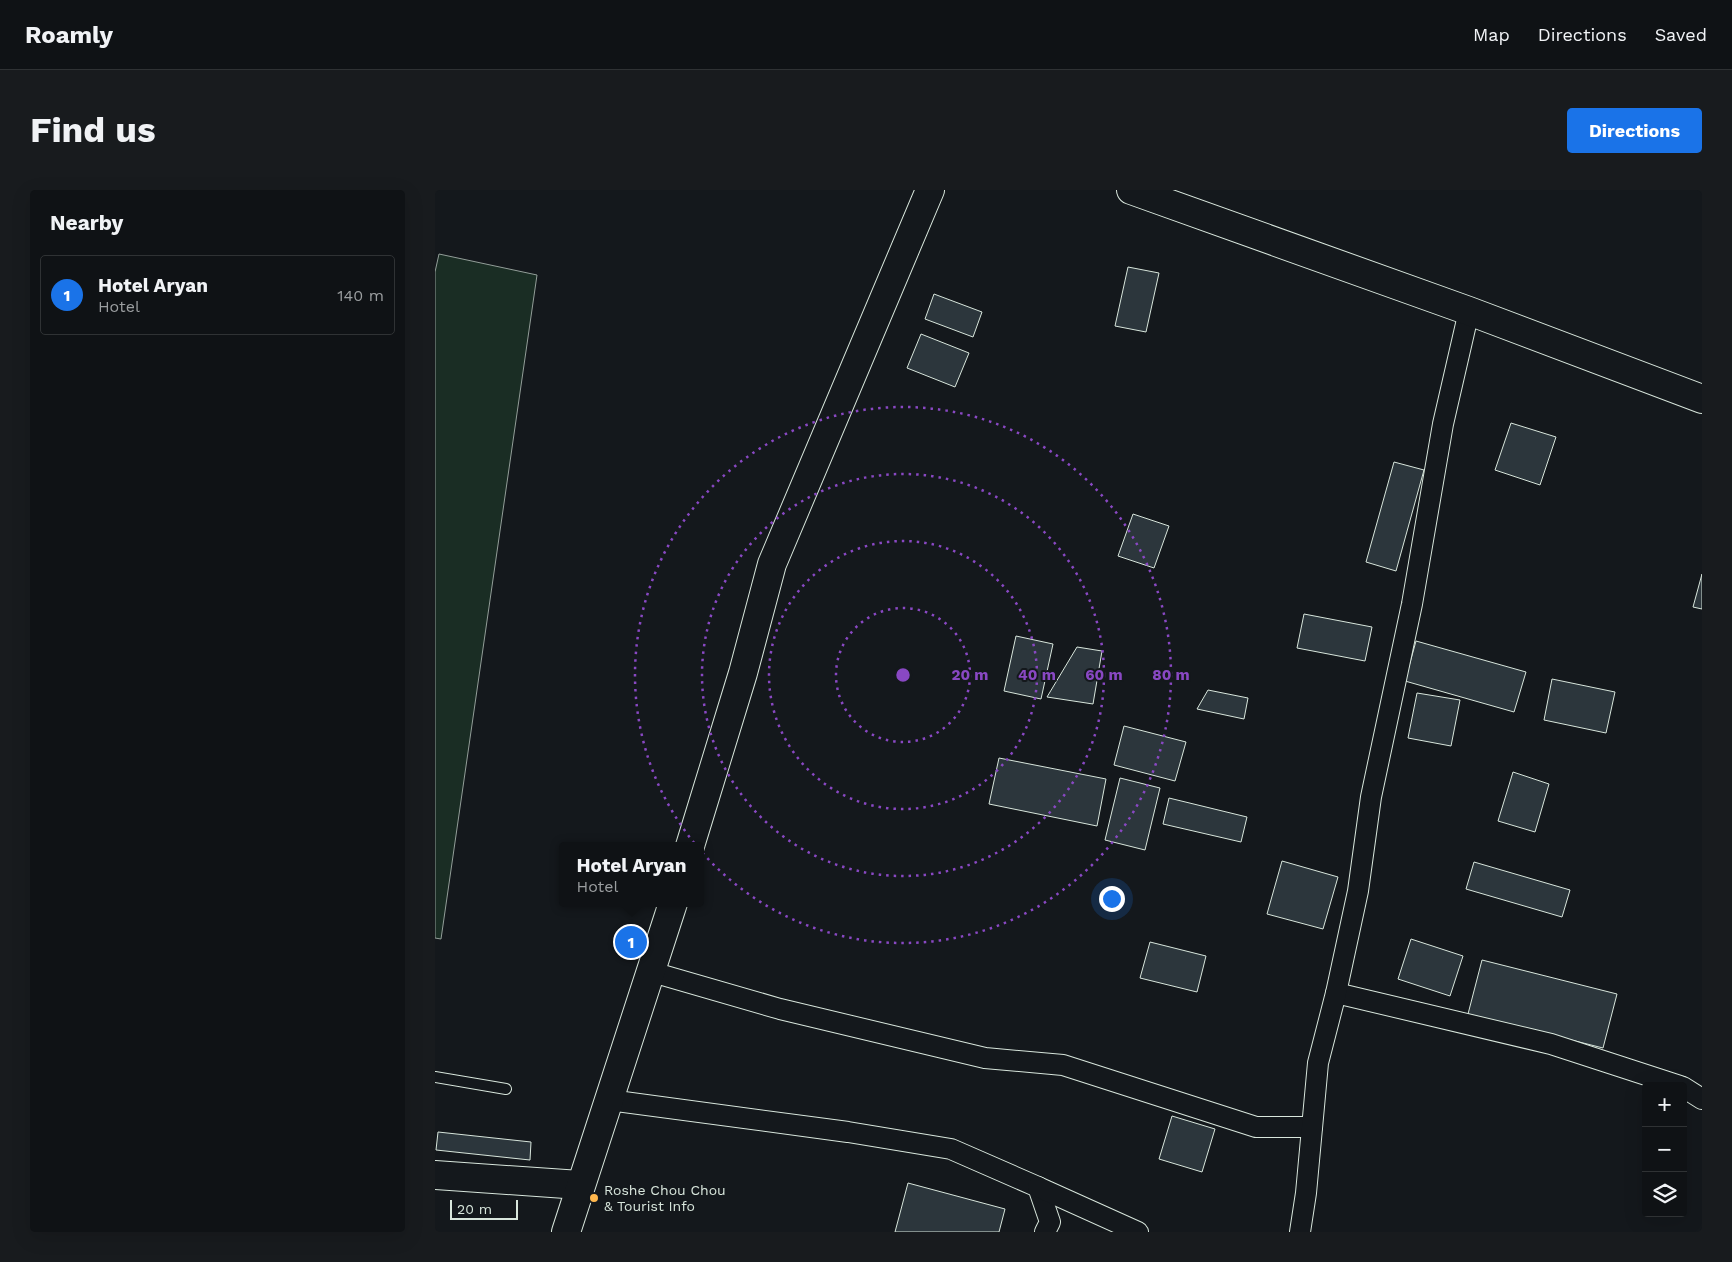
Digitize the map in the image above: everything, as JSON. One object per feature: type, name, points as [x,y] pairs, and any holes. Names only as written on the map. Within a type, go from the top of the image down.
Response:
[{"type":"main road","points":[[691,842],[743,673],[773,564],[930,190]]},
{"type":"main road","points":[[1131,190],[1469,311],[1702,399]]},
{"type":"main road","points":[[566,1232],[672,907]]},
{"type":"main road","points":[[435,1175],[580,1185]]},
{"type":"street","points":[[1300,1232],[1306,1193],[1318,1063],[1337,994],[1358,891],[1371,797],[1412,604],[1443,424],[1469,311]]},
{"type":"street","points":[[651,972],[781,1009],[985,1058],[1063,1065],[1256,1127],[1312,1127]]},
{"type":"street","points":[[1337,994],[1551,1044],[1667,1082]]},
{"type":"street","points":[[1687,1090],[1702,1099]]},
{"type":"street","points":[[609,1100],[848,1132],[951,1149],[1137,1232]]},
{"type":"street","points":[[1038,1187],[1050,1222],[1045,1232]]},
{"type":"lane","points":[[435,1077],[506,1089]]},
{"type":"green space","points":[[439,254],[537,275],[441,939],[435,938],[435,272]]},
{"type":"building","points":[[1128,267],[1159,273],[1146,332],[1115,326]]},
{"type":"building","points":[[934,294],[982,312],[973,337],[925,319]]},
{"type":"building","points":[[921,334],[969,353],[955,387],[907,368]]},
{"type":"building","points":[[1511,423],[1556,437],[1540,485],[1495,470]]},
{"type":"building","points":[[1394,462],[1424,470],[1396,571],[1366,562]]},
{"type":"building","points":[[1133,514],[1169,526],[1154,568],[1118,556]]},
{"type":"building","points":[[1702,574],[1702,609],[1693,607]]},
{"type":"building","points":[[1304,614],[1372,627],[1365,661],[1297,648]]},
{"type":"building","points":[[1016,636],[1053,644],[1041,699],[1004,691]]},
{"type":"building","points":[[1416,641],[1526,672],[1514,712],[1405,681]]},
{"type":"building","points":[[1077,647],[1102,651],[1093,704],[1047,697]]},
{"type":"building","points":[[1552,679],[1615,692],[1606,733],[1544,720]]},
{"type":"building","points":[[1208,690],[1248,698],[1244,719],[1197,709]]},
{"type":"building","points":[[1417,693],[1460,700],[1451,746],[1408,738]]},
{"type":"building","points":[[1124,726],[1186,742],[1175,781],[1114,765]]},
{"type":"building","points":[[999,758],[1106,779],[1097,826],[989,804]]},
{"type":"building","points":[[1513,772],[1549,784],[1535,832],[1498,821]]},
{"type":"building","points":[[1120,778],[1160,788],[1145,850],[1105,840]]},
{"type":"building","points":[[1169,798],[1247,817],[1241,842],[1163,824]]},
{"type":"building","points":[[1282,861],[1338,877],[1323,929],[1267,914]]},
{"type":"building","points":[[1474,862],[1570,890],[1562,917],[1466,889]]},
{"type":"building","points":[[1411,939],[1463,956],[1450,996],[1398,979]]},
{"type":"building","points":[[1150,942],[1206,956],[1197,992],[1140,978]]},
{"type":"building","points":[[1482,960],[1617,994],[1603,1048],[1468,1014]]},
{"type":"building","points":[[1172,1116],[1215,1129],[1202,1172],[1159,1159]]},
{"type":"building","points":[[438,1132],[531,1142],[530,1160],[436,1150]]},
{"type":"building","points":[[908,1183],[1005,1209],[999,1232],[895,1232]]},
{"type":"place","name":"Hotel Aryan","points":[[631,942]]},
{"type":"place","name":"Roshe Chou Chou & Tourist Info","points":[[594,1198]]}]
